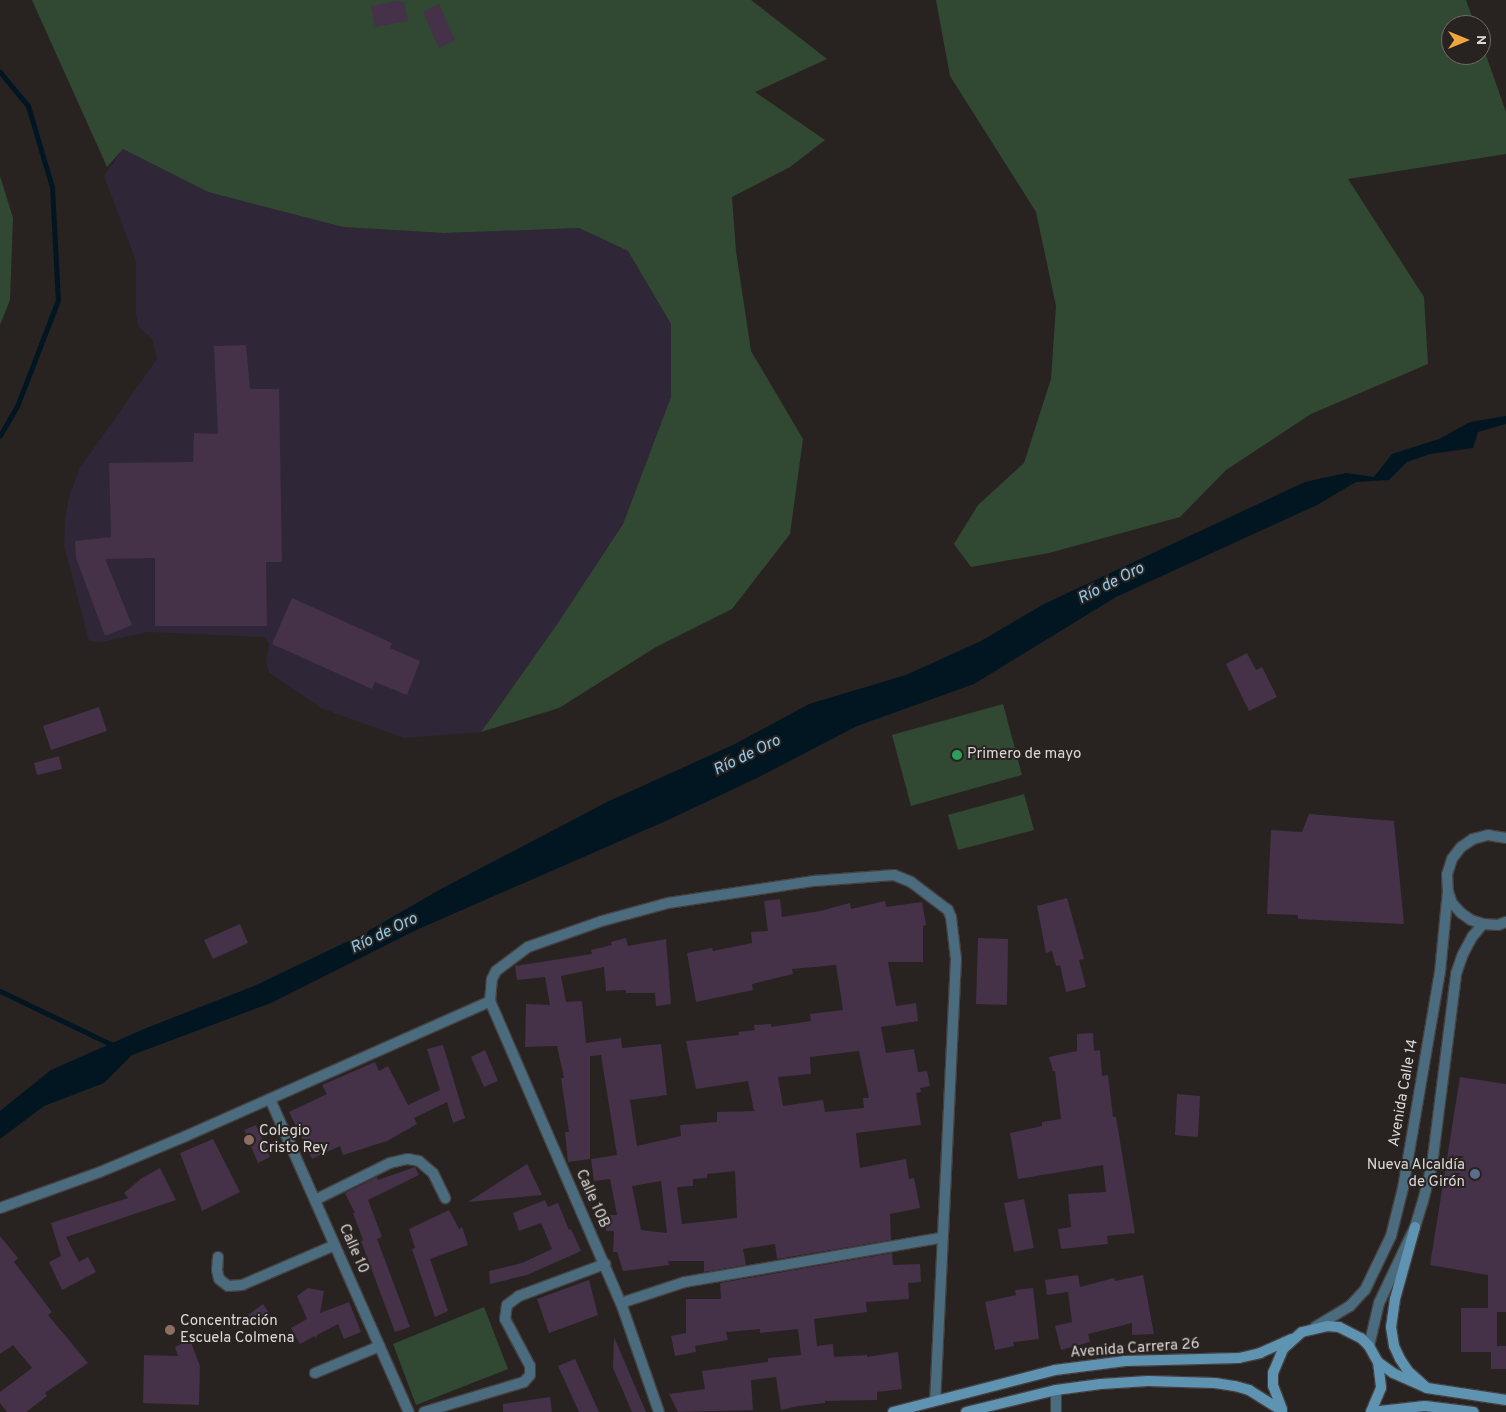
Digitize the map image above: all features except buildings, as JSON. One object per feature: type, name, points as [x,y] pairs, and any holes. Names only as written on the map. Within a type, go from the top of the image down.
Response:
[{"type":"main road","points":[[1415,1227],[1395,1299],[1391,1327],[1394,1346],[1400,1359],[1408,1371],[1427,1388]]},
{"type":"main road","name":"Avenida Carrera 26","points":[[893,1412],[1055,1370],[1125,1361],[1239,1358],[1260,1353],[1315,1327]]},
{"type":"main road","points":[[1315,1327],[1339,1327],[1361,1338],[1369,1346],[1378,1362],[1381,1388],[1371,1412],[1425,1406],[1474,1412]]},
{"type":"main road","points":[[1283,1411],[1273,1386],[1273,1373],[1283,1349],[1292,1339]]},
{"type":"main road","points":[[1378,1362],[1393,1373],[1427,1388],[1506,1400]]},
{"type":"main road","points":[[966,1412],[1056,1390],[1100,1384],[1148,1382],[1215,1382],[1249,1390],[1283,1411]]},
{"type":"street","name":"Avenida Calle 14","points":[[1315,1327],[1350,1306],[1365,1290],[1391,1236],[1403,1188],[1440,972],[1448,891],[1447,874],[1452,859],[1460,847],[1473,839],[1488,835],[1506,838]]},
{"type":"street","points":[[0,1208],[100,1172],[490,1001],[492,979],[496,971],[517,953],[528,947],[602,922],[668,903],[814,881],[884,874],[894,875],[911,882],[948,910],[951,917],[956,959],[941,1238],[935,1400]]},
{"type":"street","points":[[1448,891],[1452,903],[1460,913],[1471,920],[1483,924],[1506,922]]},
{"type":"street","points":[[1369,1346],[1379,1303],[1415,1227],[1432,1165],[1456,974],[1463,954],[1472,937],[1483,924]]},
{"type":"street","name":"Calle 10B","points":[[490,1001],[621,1303],[658,1412]]},
{"type":"street","name":"Calle 10","points":[[270,1099],[409,1412]]},
{"type":"street","points":[[315,1200],[390,1163],[408,1159],[419,1161],[433,1173],[445,1198]]},
{"type":"street","points":[[621,1303],[685,1282],[941,1238]]},
{"type":"street","points":[[218,1257],[217,1270],[219,1280],[228,1286],[242,1285],[335,1246]]},
{"type":"street","points":[[424,1412],[524,1382],[530,1375],[530,1366],[504,1319],[506,1305],[519,1296],[605,1264]]},
{"type":"street","points":[[315,1373],[380,1346]]},
{"type":"street","points":[[1056,1390],[1056,1412]]},
{"type":"shaded area","points":[[123,149],[208,192],[343,227],[444,233],[579,228],[628,251],[671,324],[671,397],[623,524],[558,623],[481,732],[404,738],[321,708],[269,672],[266,663],[269,643],[264,637],[148,632],[102,642],[89,641],[64,545],[65,518],[70,494],[80,468],[157,359],[152,338],[139,328],[136,315],[136,261],[104,176]]},
{"type":"green space","points":[[32,0],[751,0],[827,59],[755,92],[825,140],[790,167],[732,197],[736,251],[751,351],[803,439],[790,534],[732,609],[656,647],[559,708],[481,732],[558,623],[623,524],[671,397],[671,324],[628,251],[579,228],[444,233],[343,227],[208,192],[123,149],[107,167]]},
{"type":"green space","points":[[936,0],[1466,0],[1471,15],[1441,15],[1441,65],[1489,65],[1506,112],[1506,154],[1348,179],[1424,297],[1428,364],[1311,414],[1226,470],[1180,517],[1049,553],[971,567],[954,544],[978,505],[1024,463],[1051,379],[1056,306],[1036,212],[950,76]]},
{"type":"green space","points":[[0,176],[13,218],[10,300],[0,325]]},
{"type":"green space","name":"Primero de mayo","points":[[1003,704],[1022,775],[911,806],[892,735]]},
{"type":"green space","points":[[1024,794],[1034,830],[958,850],[948,815]]},
{"type":"green space","points":[[484,1307],[508,1369],[416,1405],[393,1344]]},
{"type":"water","name":"Río de Oro","points":[[1506,416],[1506,424],[1478,432],[1473,448],[1430,454],[1407,462],[1389,480],[1356,482],[1317,505],[1116,597],[974,684],[857,726],[759,777],[668,820],[414,931],[271,1003],[132,1055],[104,1083],[44,1106],[0,1139],[0,1111],[51,1070],[144,1029],[254,986],[361,935],[441,889],[607,802],[735,744],[809,704],[906,675],[981,641],[1044,604],[1305,482],[1346,473],[1374,477],[1392,454],[1439,439],[1470,422]]},
{"type":"waterway","points":[[0,72],[28,106],[52,187],[58,300],[17,406],[0,435]]},
{"type":"waterway","points":[[0,991],[117,1047]]},
{"type":"place","name":"Primero de mayo","points":[[957,755]]},
{"type":"place","name":"Colegio Cristo Rey","points":[[249,1140]]},
{"type":"place","name":"Nueva Alcaldía de Girón","points":[[1475,1174]]},
{"type":"place","name":"Concentración Escuela Colmena","points":[[170,1330]]}]
